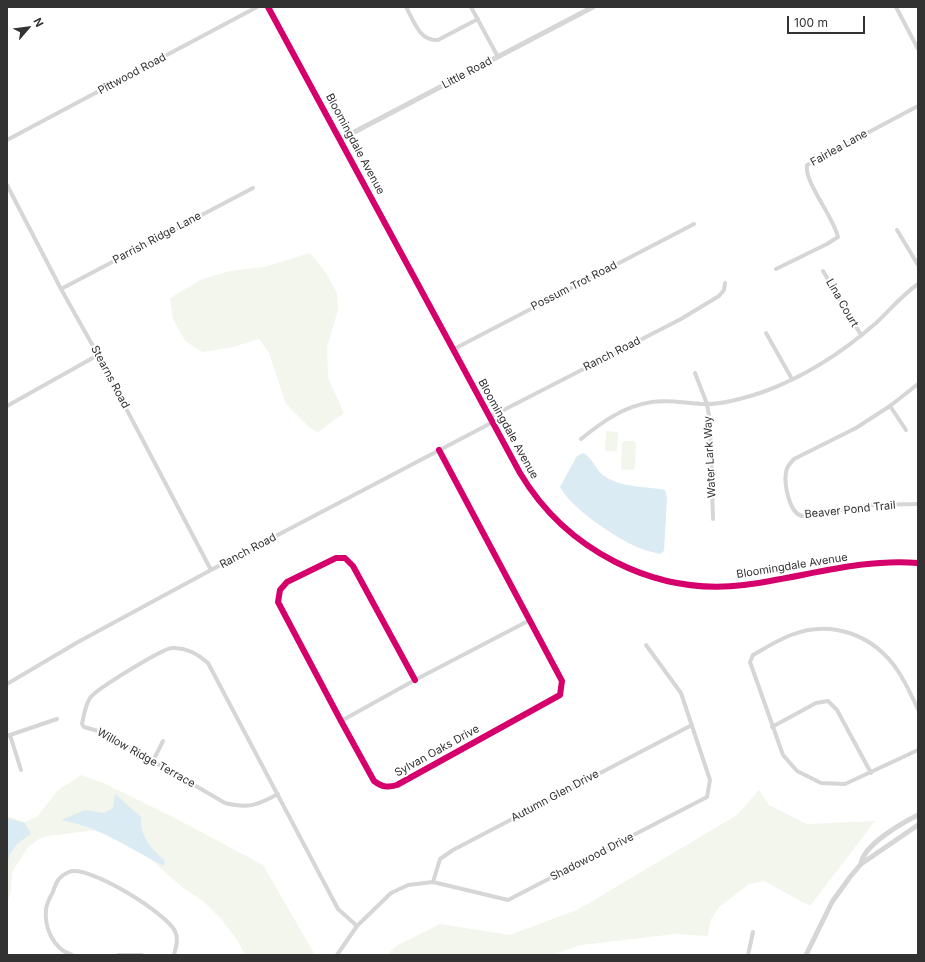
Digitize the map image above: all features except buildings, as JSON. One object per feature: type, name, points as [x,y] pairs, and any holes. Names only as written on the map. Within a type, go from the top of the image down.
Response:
[{"type":"street","name":"Pittwood Road","points":[[7,140],[257,7]]},
{"type":"street","name":"Bloomingdale Avenue","points":[[268,7],[341,139],[524,479],[557,521],[598,553],[643,574],[683,584],[728,586],[870,564],[918,564]]},
{"type":"street","points":[[406,7],[421,34],[430,41],[438,40],[478,19]]},
{"type":"street","points":[[471,7],[498,56]]},
{"type":"street","name":"Little Road","points":[[341,139],[592,7]]},
{"type":"street","points":[[896,7],[918,49]]},
{"type":"street","name":"Fairlea Lane","points":[[776,269],[838,237],[836,227],[808,176],[807,165],[918,106]]},
{"type":"street","name":"Stearns Road","points":[[7,184],[60,289],[98,355],[211,570]]},
{"type":"street","name":"Parrish Ridge Lane","points":[[60,289],[253,188]]},
{"type":"street","name":"Possum Trot Road","points":[[454,349],[694,224]]},
{"type":"street","points":[[897,230],[918,265]]},
{"type":"street","name":"Lina Court","points":[[823,271],[861,335]]},
{"type":"street","name":"Ranch Road","points":[[7,684],[78,642],[439,450],[681,319],[719,296],[724,290],[725,283]]},
{"type":"street","points":[[581,439],[602,423],[633,407],[652,402],[676,400],[707,404],[742,398],[792,379],[824,362],[861,335],[918,284]]},
{"type":"street","points":[[766,332],[792,379]]},
{"type":"street","points":[[7,406],[98,355]]},
{"type":"street","name":"Water Lark Way","points":[[695,373],[707,404],[710,422],[713,519]]},
{"type":"street","name":"Beaver Pond Trail","points":[[918,384],[890,406],[856,428],[798,456],[791,462],[786,476],[791,506],[795,513],[802,516],[871,505],[918,504]]},
{"type":"street","points":[[890,406],[906,430]]},
{"type":"street","name":"Sylvan Oaks Drive","points":[[415,680],[353,566],[345,558],[336,558],[287,582],[280,590],[278,602],[341,721],[374,781],[379,785],[388,788],[397,785],[560,695],[562,681],[439,450]]},
{"type":"street","points":[[341,721],[415,680],[530,620]]},
{"type":"street","points":[[918,709],[899,671],[888,658],[870,643],[849,632],[832,629],[809,630],[791,635],[753,655],[750,662],[783,756],[797,771],[821,783],[845,784],[918,750]]},
{"type":"street","name":"Shadowood Drive","points":[[337,955],[357,926],[391,893],[408,885],[433,882],[508,900],[707,797],[710,780],[681,693],[646,645]]},
{"type":"street","name":"Willow Ridge Terrace","points":[[278,794],[262,802],[248,806],[225,803],[105,733],[84,726],[82,724],[85,709],[91,696],[101,687],[171,648],[197,653],[208,663],[278,794],[338,909],[357,926]]},
{"type":"street","points":[[772,726],[816,702],[828,702],[837,710],[871,773]]},
{"type":"street","points":[[22,770],[8,735],[57,719]]},
{"type":"street","name":"Autumn Glen Drive","points":[[433,882],[440,859],[453,850],[692,725]]},
{"type":"street","points":[[153,761],[164,741]]},
{"type":"street","points":[[806,955],[832,902],[861,864],[865,855],[882,838],[918,815]]},
{"type":"street","points":[[861,864],[918,825]]},
{"type":"street","points":[[72,955],[60,948],[50,936],[46,923],[46,907],[58,879],[70,871],[81,870],[132,894],[168,921],[176,932],[178,940],[174,955]]},
{"type":"street","points":[[748,955],[754,932]]},
{"type":"street","points":[[118,955],[142,955]]},
{"type":"shaded area","points":[[310,253],[326,273],[337,293],[338,310],[327,347],[328,378],[344,413],[318,432],[310,428],[286,404],[269,353],[259,339],[233,347],[202,352],[185,341],[173,319],[170,298],[200,280],[230,271],[264,267]]},
{"type":"shaded area","points":[[606,431],[618,432],[617,451],[605,451]]},
{"type":"shaded area","points":[[625,441],[634,441],[636,444],[635,468],[633,470],[621,469],[622,443]]},
{"type":"shaded area","points":[[583,453],[603,475],[610,479],[633,486],[665,490],[667,498],[664,551],[660,554],[645,550],[617,537],[594,521],[573,504],[565,495],[560,487],[577,456]]},
{"type":"shaded area","points":[[81,775],[103,783],[171,816],[263,865],[315,955],[245,955],[238,941],[222,920],[204,902],[182,887],[150,859],[97,830],[48,836],[39,839],[29,846],[12,872],[11,891],[7,904],[7,816],[24,822],[37,817],[58,790]]},
{"type":"shaded area","points":[[759,790],[769,805],[807,824],[875,821],[810,906],[764,881],[749,884],[719,907],[710,921],[708,936],[675,934],[581,945],[552,955],[387,955],[396,946],[440,924],[510,935],[579,909],[737,815]]},
{"type":"shaded area","points":[[115,794],[141,817],[142,830],[147,842],[164,860],[165,864],[162,865],[100,832],[61,820],[85,810],[104,813],[113,808]]},
{"type":"shaded area","points":[[7,818],[25,823],[31,834],[12,850],[7,865]]},
{"type":"cycle path","points":[[268,7],[520,473],[539,500],[562,525],[587,545],[616,562],[646,575],[678,583],[710,587],[766,582],[874,563],[918,563]]},
{"type":"cycle path","points":[[415,680],[353,566],[345,558],[336,558],[287,582],[280,590],[278,602],[374,781],[382,786],[388,787],[397,785],[560,695],[562,681],[439,450]]}]
